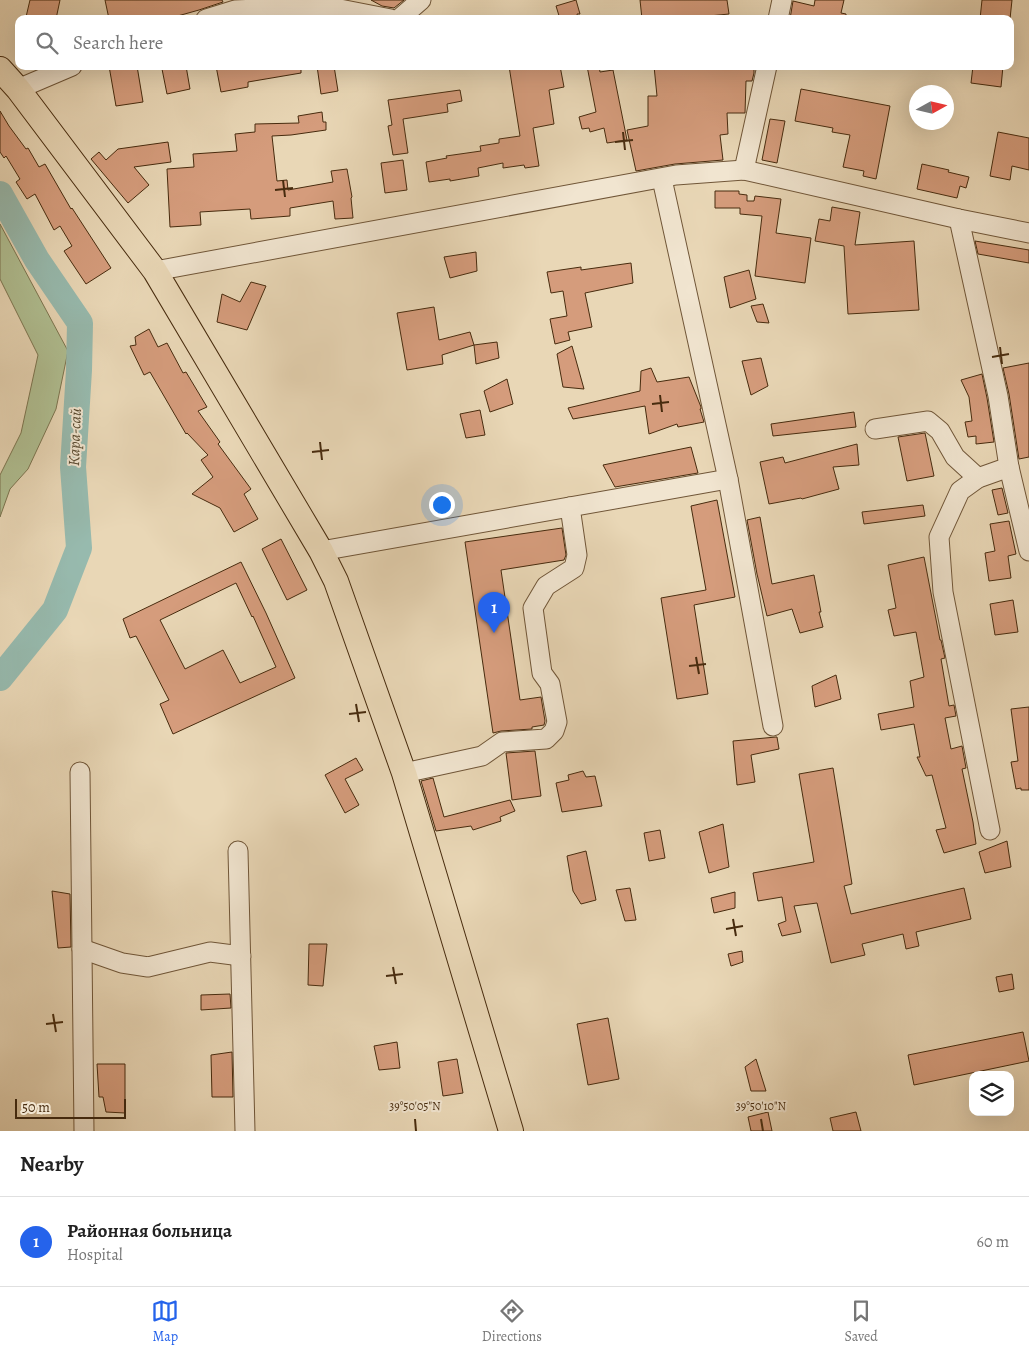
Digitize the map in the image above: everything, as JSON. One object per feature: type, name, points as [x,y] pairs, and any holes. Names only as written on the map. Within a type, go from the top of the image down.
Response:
[{"type":"main road","points":[[1,69],[155,270],[321,550],[336,581],[404,772],[511,1131]]},
{"type":"street","points":[[404,15],[421,0]]},
{"type":"street","points":[[779,15],[782,0]]},
{"type":"street","points":[[218,15],[234,10],[324,6],[370,15]]},
{"type":"street","points":[[18,89],[63,70]]},
{"type":"street","points":[[744,170],[766,70]]},
{"type":"street","points":[[155,270],[676,175],[744,170],[1029,233]]},
{"type":"street","points":[[662,178],[728,479],[773,726]]},
{"type":"street","points":[[959,219],[998,396],[1009,466],[1029,551]]},
{"type":"street","points":[[875,429],[928,421],[940,431],[955,457],[978,478]]},
{"type":"street","points":[[990,830],[943,592],[939,537],[960,490],[978,478],[1009,466]]},
{"type":"street","points":[[321,550],[728,479]]},
{"type":"street","points":[[404,772],[482,756],[502,742],[546,739],[554,731],[558,722],[550,684],[542,673],[533,608],[546,586],[574,568],[578,555],[570,507]]},
{"type":"street","points":[[80,772],[84,1131]]},
{"type":"street","points":[[238,851],[245,1131]]},
{"type":"street","points":[[82,949],[122,963],[148,967],[210,952],[241,956]]},
{"type":"green space","points":[[0,224],[68,351],[56,409],[28,469],[10,489],[0,517],[0,475],[21,433],[38,355],[0,279]]},
{"type":"building","points":[[30,0],[60,0],[57,15],[26,15]]},
{"type":"building","points":[[105,0],[222,0],[223,2],[181,15],[108,15]]},
{"type":"building","points":[[371,0],[404,0],[394,8],[382,6]]},
{"type":"building","points":[[576,0],[580,14],[559,15],[556,6]]},
{"type":"building","points":[[640,0],[727,0],[729,14],[719,15],[642,15]]},
{"type":"building","points":[[815,0],[844,0],[841,13],[846,15],[791,15],[793,1],[814,6]]},
{"type":"building","points":[[982,0],[1012,0],[1010,15],[980,15]]},
{"type":"building","points":[[110,70],[138,70],[143,102],[116,106]]},
{"type":"building","points":[[162,70],[187,70],[190,89],[167,94]]},
{"type":"building","points":[[217,70],[301,70],[301,73],[248,82],[248,87],[221,92]]},
{"type":"building","points":[[318,70],[335,70],[338,91],[321,94]]},
{"type":"building","points":[[510,70],[561,70],[564,87],[549,90],[554,124],[533,128],[539,166],[525,168],[524,165],[503,168],[503,163],[478,168],[479,176],[450,181],[450,179],[429,182],[426,162],[447,158],[446,156],[481,151],[480,146],[499,143],[499,139],[520,136]]},
{"type":"building","points":[[588,70],[600,70],[600,72],[613,70],[627,140],[607,143],[604,128],[590,132],[589,128],[582,129],[579,117],[596,112]]},
{"type":"building","points":[[654,70],[754,70],[752,81],[746,81],[745,113],[727,113],[728,134],[720,135],[723,160],[675,164],[636,171],[627,130],[648,126],[648,96],[657,96]]},
{"type":"building","points":[[973,70],[1003,70],[1001,87],[971,83]]},
{"type":"building","points":[[801,89],[890,106],[876,179],[863,176],[864,171],[843,167],[850,135],[832,132],[833,128],[795,121]]},
{"type":"building","points":[[460,90],[462,101],[447,104],[448,112],[403,119],[408,153],[393,155],[388,126],[392,125],[388,100]]},
{"type":"building","points":[[0,111],[26,149],[28,148],[39,167],[45,164],[71,209],[111,268],[86,284],[64,251],[72,246],[60,226],[54,230],[35,194],[27,199],[16,182],[20,179],[6,156],[4,158],[0,152]]},
{"type":"building","points":[[322,112],[323,122],[326,122],[326,130],[272,136],[277,181],[287,180],[288,190],[333,182],[331,171],[347,169],[352,197],[353,218],[335,219],[333,201],[290,208],[290,216],[251,219],[250,209],[200,212],[201,225],[170,227],[167,169],[194,167],[193,154],[237,151],[235,134],[255,132],[255,124],[299,123],[298,116]]},
{"type":"building","points":[[770,119],[785,121],[777,163],[762,160]]},
{"type":"building","points":[[998,132],[1029,138],[1029,170],[1012,166],[1010,180],[990,176]]},
{"type":"building","points":[[168,142],[171,162],[134,167],[149,185],[128,203],[91,159],[99,152],[106,160],[118,149]]},
{"type":"building","points":[[403,160],[407,190],[385,193],[381,163]]},
{"type":"building","points":[[922,164],[969,177],[966,188],[960,186],[957,198],[917,189]]},
{"type":"building","points":[[715,191],[739,191],[739,194],[747,195],[747,201],[754,201],[755,196],[781,199],[776,233],[811,238],[805,283],[755,276],[762,216],[740,214],[740,208],[715,208]]},
{"type":"building","points":[[832,207],[860,212],[855,245],[914,241],[919,310],[848,314],[844,246],[815,241],[819,219],[830,221]]},
{"type":"building","points":[[975,241],[1029,250],[1029,263],[978,254]]},
{"type":"building","points":[[476,252],[477,271],[450,278],[444,257]]},
{"type":"building","points":[[631,263],[633,283],[585,293],[592,327],[568,332],[570,340],[555,344],[550,319],[567,316],[563,291],[551,293],[547,272],[581,267],[581,270]]},
{"type":"building","points":[[749,270],[756,299],[730,308],[724,277]]},
{"type":"building","points":[[251,282],[266,286],[247,330],[217,322],[222,294],[240,302]]},
{"type":"building","points":[[763,304],[769,323],[757,322],[751,306]]},
{"type":"building","points":[[434,307],[439,340],[470,332],[474,345],[442,355],[443,364],[407,370],[397,313]]},
{"type":"building","points":[[149,329],[158,347],[167,343],[183,373],[186,372],[207,407],[198,411],[220,442],[218,444],[251,489],[244,494],[258,519],[234,532],[220,508],[192,494],[213,477],[201,460],[208,455],[186,434],[150,372],[144,375],[130,346],[136,345],[135,337]]},
{"type":"building","points":[[497,342],[499,358],[476,364],[474,345]]},
{"type":"building","points":[[572,346],[584,389],[563,387],[557,354]]},
{"type":"building","points":[[761,358],[768,386],[751,395],[742,361]]},
{"type":"building","points":[[1029,363],[1029,457],[1019,459],[1003,368]]},
{"type":"building","points":[[651,368],[657,382],[689,377],[701,407],[704,422],[678,427],[677,424],[649,434],[645,406],[573,419],[568,408],[640,391],[641,371]]},
{"type":"building","points":[[982,374],[994,442],[976,444],[976,436],[968,437],[965,422],[972,421],[969,397],[961,380]]},
{"type":"building","points":[[507,379],[513,404],[490,412],[484,391]]},
{"type":"building","points":[[480,410],[485,435],[466,438],[460,414]]},
{"type":"building","points":[[854,412],[856,427],[773,436],[771,424]]},
{"type":"building","points":[[925,433],[934,476],[907,481],[898,437]]},
{"type":"building","points":[[857,444],[859,465],[833,467],[839,489],[802,499],[769,504],[760,462],[783,457],[785,463]]},
{"type":"building","points":[[691,447],[698,473],[615,487],[603,465]]},
{"type":"building","points":[[1002,488],[1008,513],[998,515],[992,490]]},
{"type":"building","points":[[717,500],[735,597],[694,605],[708,694],[677,699],[661,598],[706,590],[691,506]]},
{"type":"building","points":[[923,505],[925,516],[864,524],[862,512]]},
{"type":"building","points":[[760,517],[772,584],[814,575],[823,627],[800,633],[792,609],[767,616],[747,520]]},
{"type":"building","points":[[1009,521],[1016,554],[1008,556],[1011,578],[989,581],[985,553],[995,551],[990,524]]},
{"type":"building","points":[[562,528],[566,555],[564,560],[501,570],[520,700],[541,697],[544,725],[532,727],[532,729],[493,733],[465,542]]},
{"type":"building","points":[[281,539],[307,590],[287,600],[262,549]]},
{"type":"building","points":[[924,557],[945,658],[941,659],[949,706],[954,705],[956,716],[945,718],[951,749],[962,746],[966,768],[962,769],[976,844],[944,853],[936,830],[946,828],[932,775],[926,776],[917,757],[920,757],[914,724],[881,730],[878,714],[914,707],[910,681],[924,677],[916,632],[894,636],[888,610],[896,608],[888,565]]},
{"type":"building","points":[[241,562],[295,678],[173,734],[160,704],[169,700],[136,636],[130,638],[123,619]],"holes":[[[236,583],[276,667],[240,683],[223,650],[185,669],[160,620]]]},
{"type":"building","points":[[1013,600],[1018,632],[995,635],[990,604]]},
{"type":"building","points":[[836,675],[841,699],[815,707],[812,686]]},
{"type":"building","points":[[1029,707],[1029,790],[1021,790],[1021,788],[1016,789],[1011,762],[1018,761],[1011,709]]},
{"type":"building","points":[[777,737],[779,749],[751,755],[755,782],[737,785],[733,741]]},
{"type":"building","points":[[535,751],[541,796],[512,800],[506,753]]},
{"type":"building","points":[[356,758],[363,770],[345,779],[359,805],[345,813],[325,775]]},
{"type":"building","points":[[833,768],[852,884],[844,886],[851,914],[964,888],[971,919],[916,932],[919,946],[906,949],[903,934],[862,944],[865,955],[831,963],[817,903],[794,906],[801,932],[782,936],[778,924],[786,921],[782,897],[758,901],[753,873],[814,862],[799,774]]},
{"type":"building","points":[[583,771],[586,777],[595,776],[602,806],[562,812],[556,783],[569,780],[568,775]]},
{"type":"building","points":[[433,778],[444,817],[510,800],[515,811],[500,817],[501,821],[473,830],[471,826],[436,831],[421,781]]},
{"type":"building","points":[[723,824],[729,867],[709,873],[699,832]]},
{"type":"building","points":[[660,830],[665,858],[649,861],[644,833]]},
{"type":"building","points":[[1007,841],[1011,867],[985,873],[979,852]]},
{"type":"building","points":[[586,851],[596,900],[581,904],[573,891],[567,856]]},
{"type":"building","points":[[630,888],[636,920],[625,921],[616,890]]},
{"type":"building","points":[[52,891],[70,894],[71,947],[58,948]]},
{"type":"building","points":[[735,892],[735,908],[714,913],[711,898]]},
{"type":"building","points":[[309,944],[327,944],[323,986],[308,985]]},
{"type":"building","points":[[742,951],[743,962],[731,966],[728,954]]},
{"type":"building","points":[[1012,974],[1014,989],[999,992],[996,977]]},
{"type":"building","points":[[230,994],[231,1008],[201,1010],[201,995]]},
{"type":"building","points":[[608,1018],[619,1079],[588,1085],[577,1024]]},
{"type":"building","points":[[1023,1032],[1029,1061],[981,1071],[969,1071],[969,1074],[914,1085],[908,1055]]},
{"type":"building","points":[[397,1042],[400,1068],[379,1070],[374,1046]]},
{"type":"building","points":[[232,1052],[233,1097],[212,1097],[211,1055]]},
{"type":"building","points":[[457,1059],[463,1093],[443,1096],[438,1062]]},
{"type":"building","points":[[756,1059],[766,1091],[751,1091],[745,1067]]},
{"type":"building","points":[[97,1064],[125,1064],[125,1113],[106,1112],[103,1097],[99,1097]]},
{"type":"building","points":[[768,1112],[772,1131],[751,1131],[748,1117]]},
{"type":"building","points":[[856,1112],[861,1131],[833,1131],[830,1118]]},
{"type":"waterway","name":"Кара-сай","points":[[0,194],[37,260],[80,323],[73,467],[79,548],[55,610],[0,678]]},
{"type":"place","name":"Районная больница","points":[[494,633]]}]
